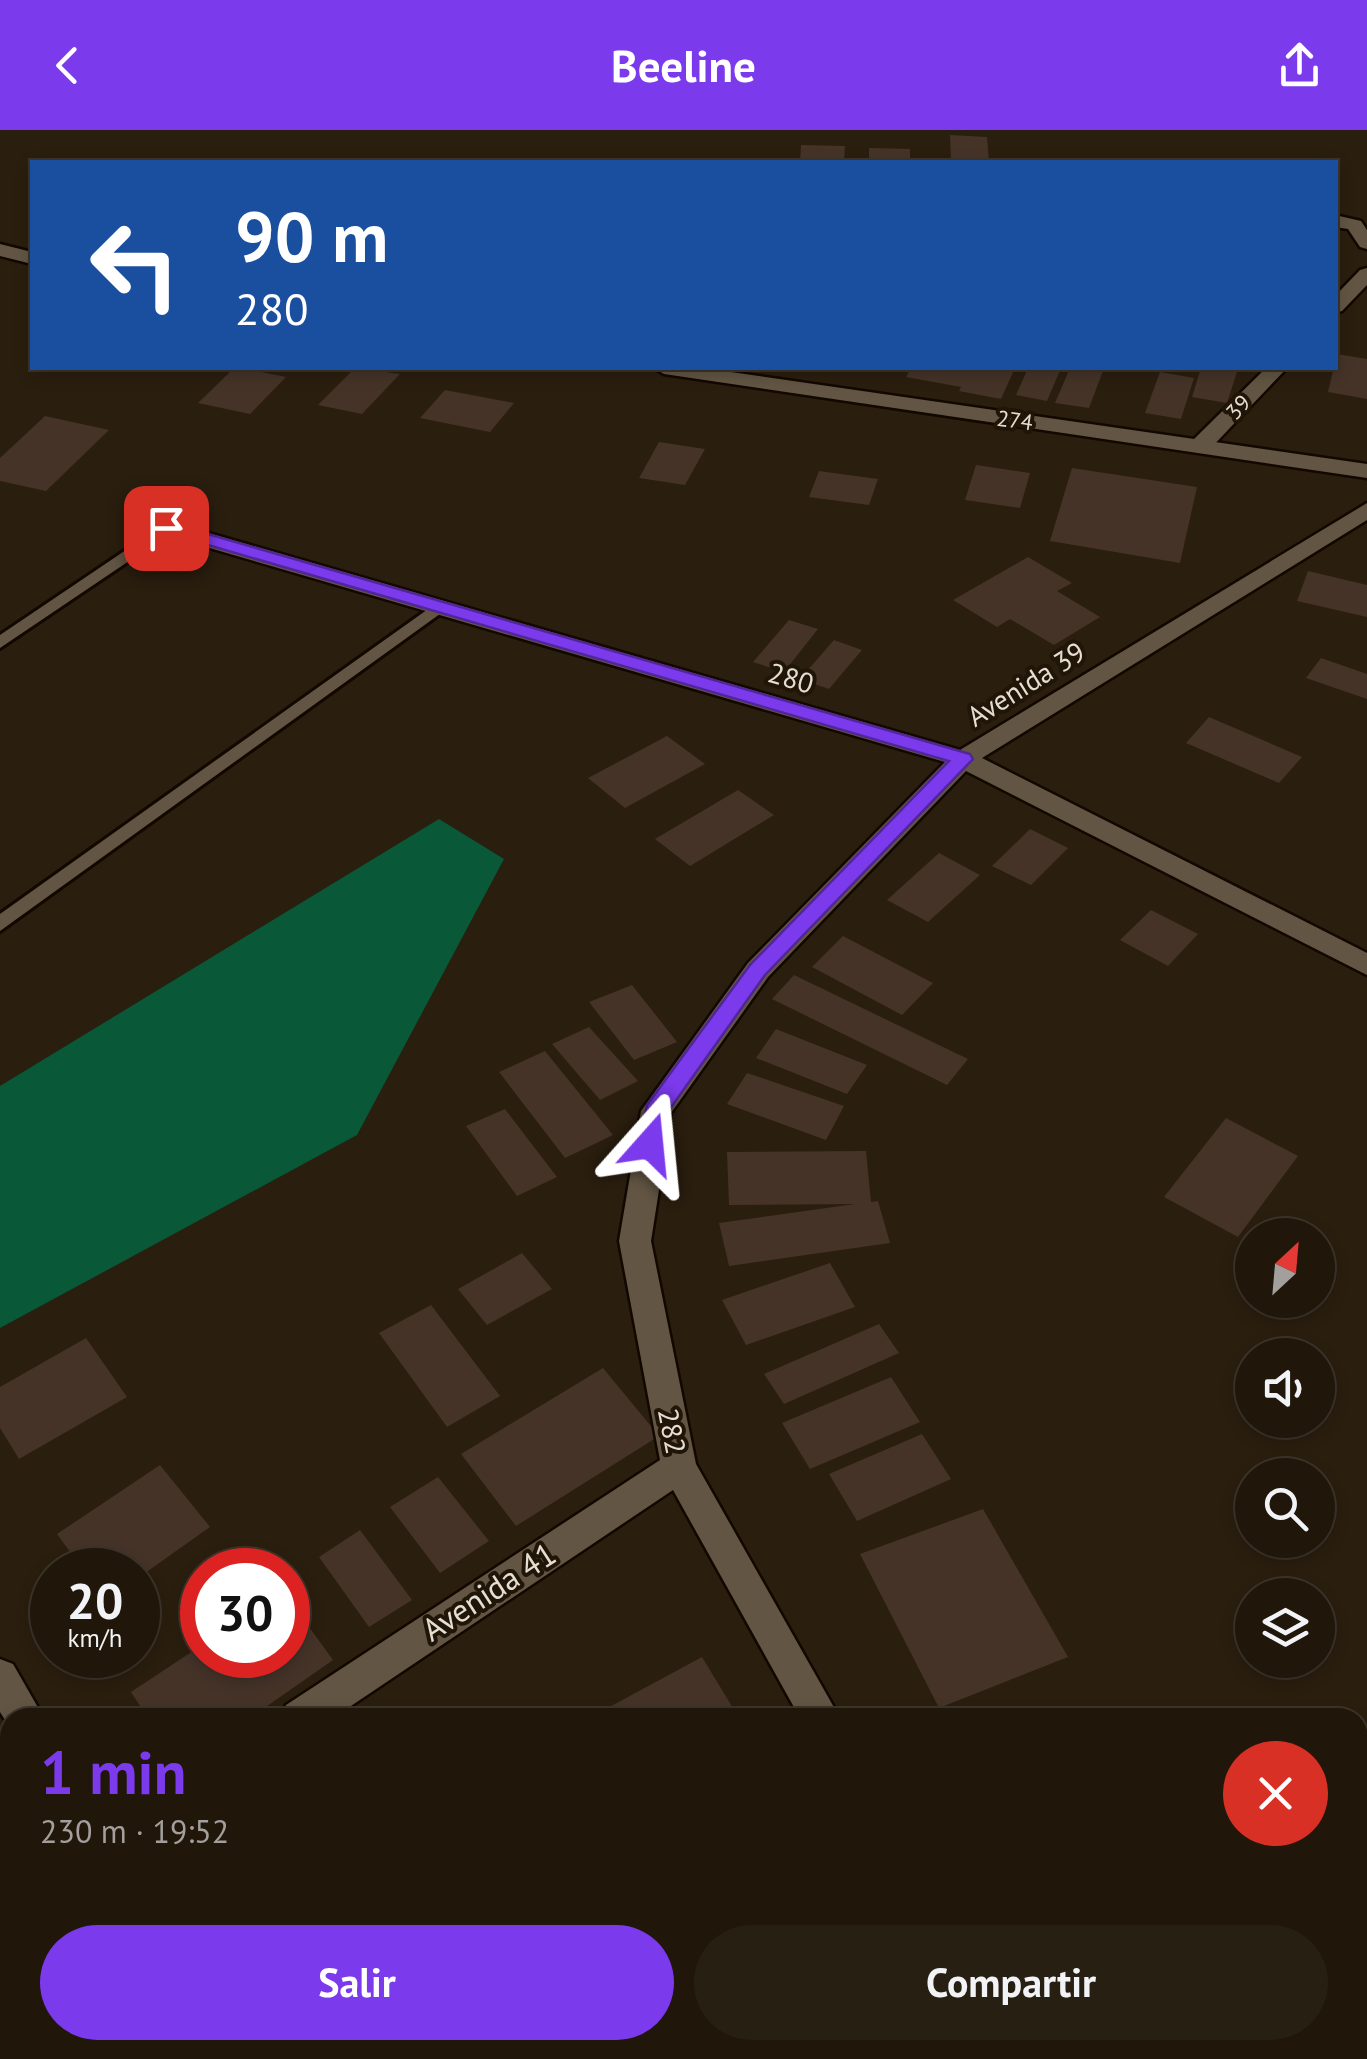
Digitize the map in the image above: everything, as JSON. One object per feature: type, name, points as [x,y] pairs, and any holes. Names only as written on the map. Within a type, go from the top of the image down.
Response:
[{"type":"street","points":[[1338,222],[1354,225],[1367,243]]},
{"type":"street","points":[[0,250],[30,258]]},
{"type":"street","points":[[1338,304],[1367,274]]},
{"type":"street","name":"274","points":[[678,370],[1367,471]]},
{"type":"street","name":"39","points":[[1200,447],[1274,370]]},
{"type":"street","name":"Avenida 39","points":[[656,1111],[758,970],[963,759],[1367,510]]},
{"type":"street","name":"280","points":[[166,528],[963,759],[1367,965]]},
{"type":"street","name":"282","points":[[656,1111],[636,1241],[679,1466],[815,1708]]},
{"type":"street","name":"Avenida 41","points":[[314,1708],[679,1466]]},
{"type":"street","points":[[0,1677],[19,1708]]},
{"type":"lane","points":[[0,643],[166,528]]},
{"type":"lane","points":[[0,924],[438,606]]},
{"type":"green space","points":[[439,819],[504,859],[357,1135],[0,1328],[0,1086]]},
{"type":"building","points":[[950,135],[987,137],[989,160],[951,160]]},
{"type":"building","points":[[801,145],[845,146],[844,160],[800,160]]},
{"type":"building","points":[[869,148],[910,149],[910,160],[869,160]]},
{"type":"building","points":[[1338,354],[1367,359],[1367,399],[1328,392],[1333,370],[1338,370]]},
{"type":"building","points":[[232,370],[286,377],[250,414],[198,403]]},
{"type":"building","points":[[353,370],[400,374],[362,414],[318,405]]},
{"type":"building","points":[[910,370],[1014,370],[1001,399],[906,377]]},
{"type":"building","points":[[1027,370],[1060,370],[1047,401],[1016,395]]},
{"type":"building","points":[[1069,370],[1103,371],[1089,408],[1055,403]]},
{"type":"building","points":[[1200,370],[1237,372],[1227,403],[1192,397]]},
{"type":"building","points":[[1160,372],[1194,378],[1181,419],[1145,413]]},
{"type":"building","points":[[445,390],[514,403],[490,432],[420,418]]},
{"type":"building","points":[[45,416],[109,430],[46,491],[0,481],[0,458]]},
{"type":"building","points":[[659,442],[705,449],[685,485],[639,478]]},
{"type":"building","points":[[976,465],[1030,473],[1020,508],[965,500]]},
{"type":"building","points":[[1072,468],[1197,487],[1180,563],[1050,541]]},
{"type":"building","points":[[819,471],[878,479],[869,505],[809,497]]},
{"type":"building","points":[[1028,557],[1072,583],[1057,591],[1100,617],[1054,645],[1010,619],[997,627],[953,600]]},
{"type":"building","points":[[1308,571],[1367,585],[1367,617],[1297,601]]},
{"type":"building","points":[[789,620],[818,629],[784,672],[753,662]]},
{"type":"building","points":[[834,640],[862,650],[829,689],[800,679]]},
{"type":"building","points":[[1321,658],[1367,674],[1367,699],[1306,678]]},
{"type":"building","points":[[1209,717],[1302,757],[1279,783],[1186,743]]},
{"type":"building","points":[[667,736],[705,764],[625,808],[588,778]]},
{"type":"building","points":[[738,790],[774,815],[690,866],[655,839]]},
{"type":"building","points":[[1030,829],[1068,848],[1031,885],[992,866]]},
{"type":"building","points":[[939,853],[980,875],[928,922],[887,900]]},
{"type":"building","points":[[1151,910],[1198,934],[1168,966],[1120,940]]},
{"type":"building","points":[[843,936],[933,983],[902,1015],[812,967]]},
{"type":"building","points":[[794,975],[968,1059],[947,1085],[772,999]]},
{"type":"building","points":[[632,985],[677,1042],[634,1060],[589,1002]]},
{"type":"building","points":[[589,1027],[638,1081],[600,1100],[552,1044]]},
{"type":"building","points":[[776,1029],[867,1065],[847,1094],[756,1058]]},
{"type":"building","points":[[545,1051],[613,1135],[565,1158],[499,1072]]},
{"type":"building","points":[[747,1073],[844,1106],[826,1140],[727,1104]]},
{"type":"building","points":[[505,1109],[557,1177],[517,1196],[466,1126]]},
{"type":"building","points":[[1226,1118],[1298,1156],[1252,1218],[1235,1218],[1235,1235],[1164,1197]]},
{"type":"building","points":[[866,1151],[871,1202],[878,1201],[890,1243],[729,1266],[719,1223],[855,1204],[729,1205],[727,1152]]},
{"type":"building","points":[[522,1253],[552,1289],[487,1325],[458,1289]]},
{"type":"building","points":[[830,1263],[855,1307],[746,1345],[722,1300]]},
{"type":"building","points":[[431,1305],[500,1396],[447,1427],[379,1333]]},
{"type":"building","points":[[879,1324],[899,1353],[784,1404],[764,1374]]},
{"type":"building","points":[[86,1338],[127,1397],[19,1459],[0,1428],[0,1387]]},
{"type":"building","points":[[603,1368],[659,1436],[516,1526],[461,1454]]},
{"type":"building","points":[[891,1377],[920,1422],[810,1469],[782,1423]]},
{"type":"building","points":[[922,1434],[951,1479],[857,1521],[829,1474]]},
{"type":"building","points":[[160,1465],[210,1527],[160,1562],[160,1548],[67,1548],[57,1534]]},
{"type":"building","points":[[438,1477],[489,1541],[440,1573],[390,1507]]},
{"type":"building","points":[[983,1509],[1068,1657],[939,1708],[860,1554]]},
{"type":"building","points":[[360,1530],[412,1600],[369,1627],[319,1557]]},
{"type":"building","points":[[310,1628],[333,1660],[310,1676]]},
{"type":"building","points":[[702,1657],[733,1708],[608,1708]]},
{"type":"building","points":[[180,1660],[180,1678],[307,1678],[264,1708],[141,1708],[131,1692],[152,1678],[160,1678],[160,1673]]},
{"type":"route","points":[[166,528],[963,759],[758,970],[656,1111],[650,1144]]}]
